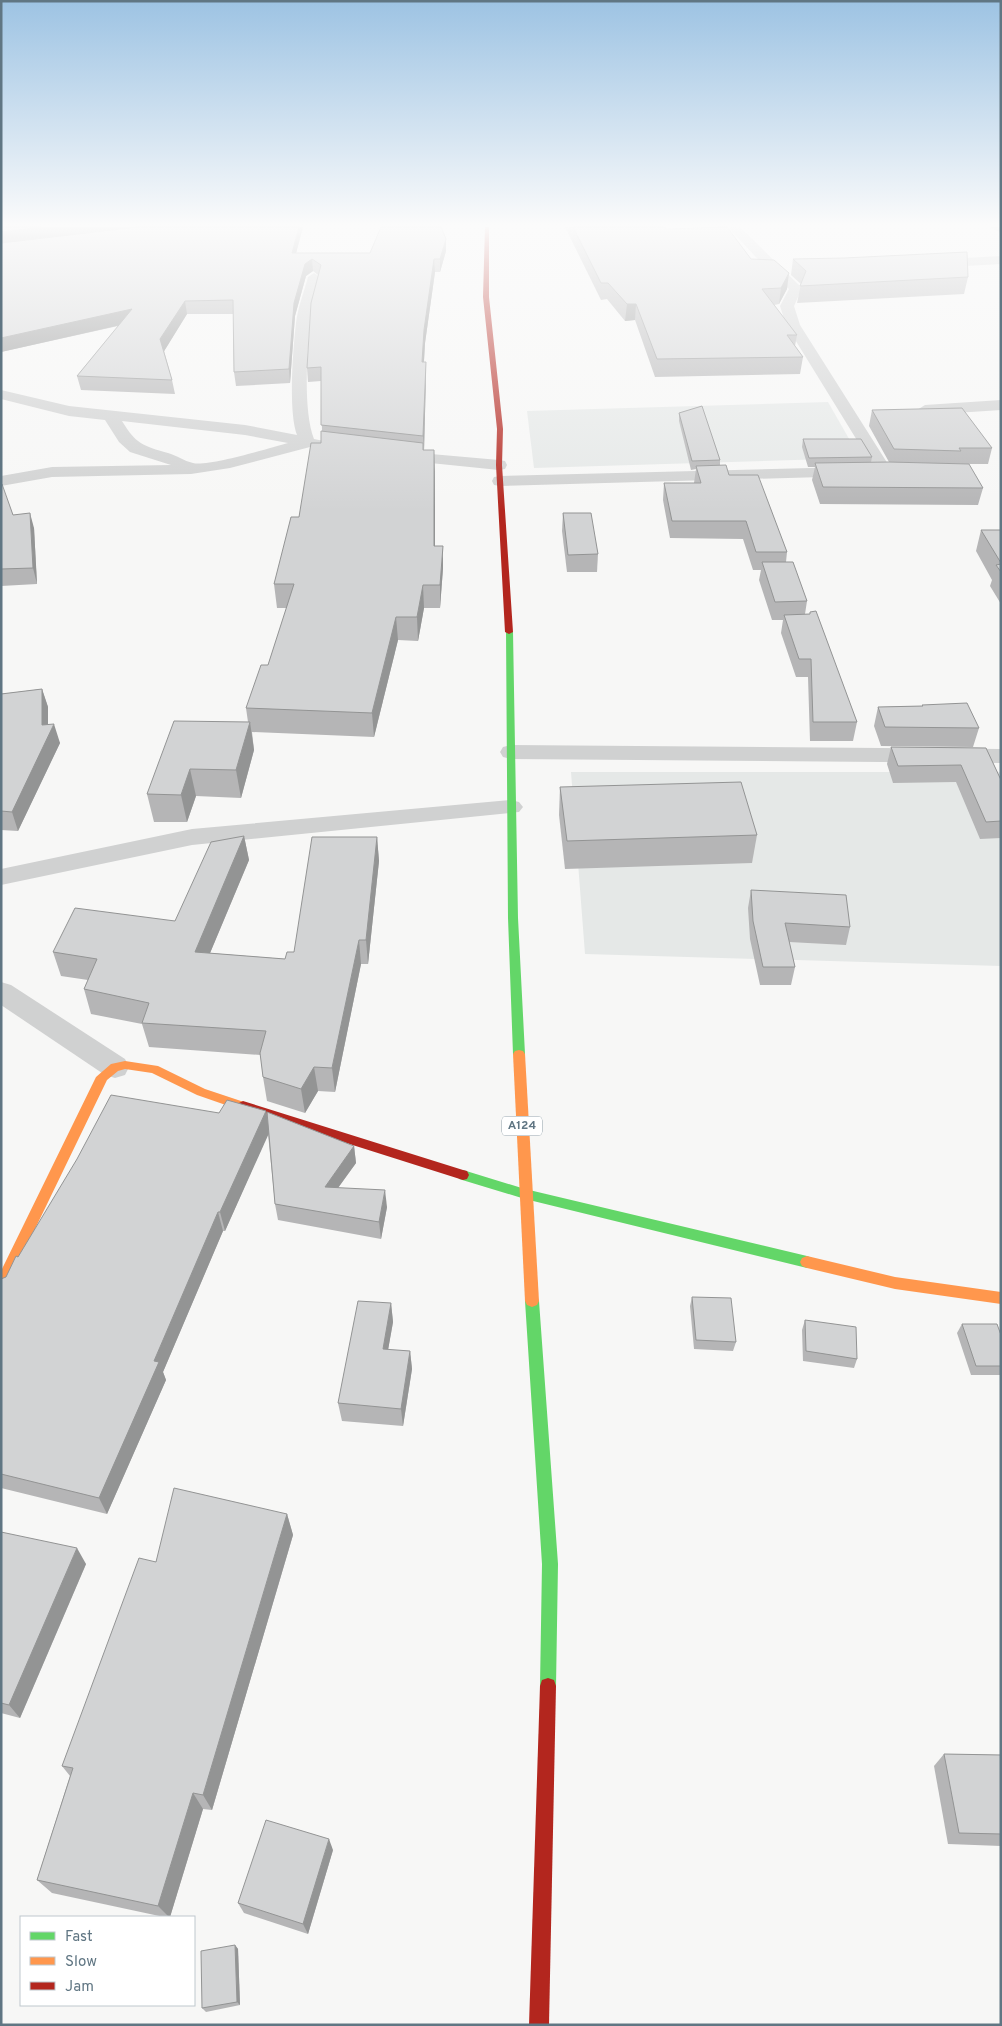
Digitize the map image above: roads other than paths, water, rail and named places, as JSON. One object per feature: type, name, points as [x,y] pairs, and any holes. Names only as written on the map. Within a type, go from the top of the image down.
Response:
[{"type":"main road","name":"A124","points":[[489,322],[500,429],[500,473],[509,628],[510,807],[525,1194],[550,1564],[545,1860],[539,2025]]},
{"type":"main road","points":[[1,1285],[102,1077],[115,1067],[130,1065],[154,1069],[201,1092],[218,1098],[525,1194],[895,1283],[1001,1298]]},
{"type":"street","points":[[303,322],[300,398],[302,428],[308,443]]},
{"type":"street","points":[[792,322],[885,472]]},
{"type":"street","points":[[1,394],[69,411],[245,430],[362,452]]},
{"type":"street","points":[[906,411],[1001,406]]},
{"type":"street","points":[[849,414],[868,413]]},
{"type":"street","points":[[111,417],[125,438],[136,449],[172,459],[191,469]]},
{"type":"street","points":[[1,481],[84,470],[170,472],[230,463],[308,443]]},
{"type":"street","points":[[381,454],[500,473],[903,472]]},
{"type":"street","points":[[511,752],[1001,756]]},
{"type":"street","points":[[1,877],[192,837],[510,807]]},
{"type":"street","points":[[1,992],[115,1067]]}]
